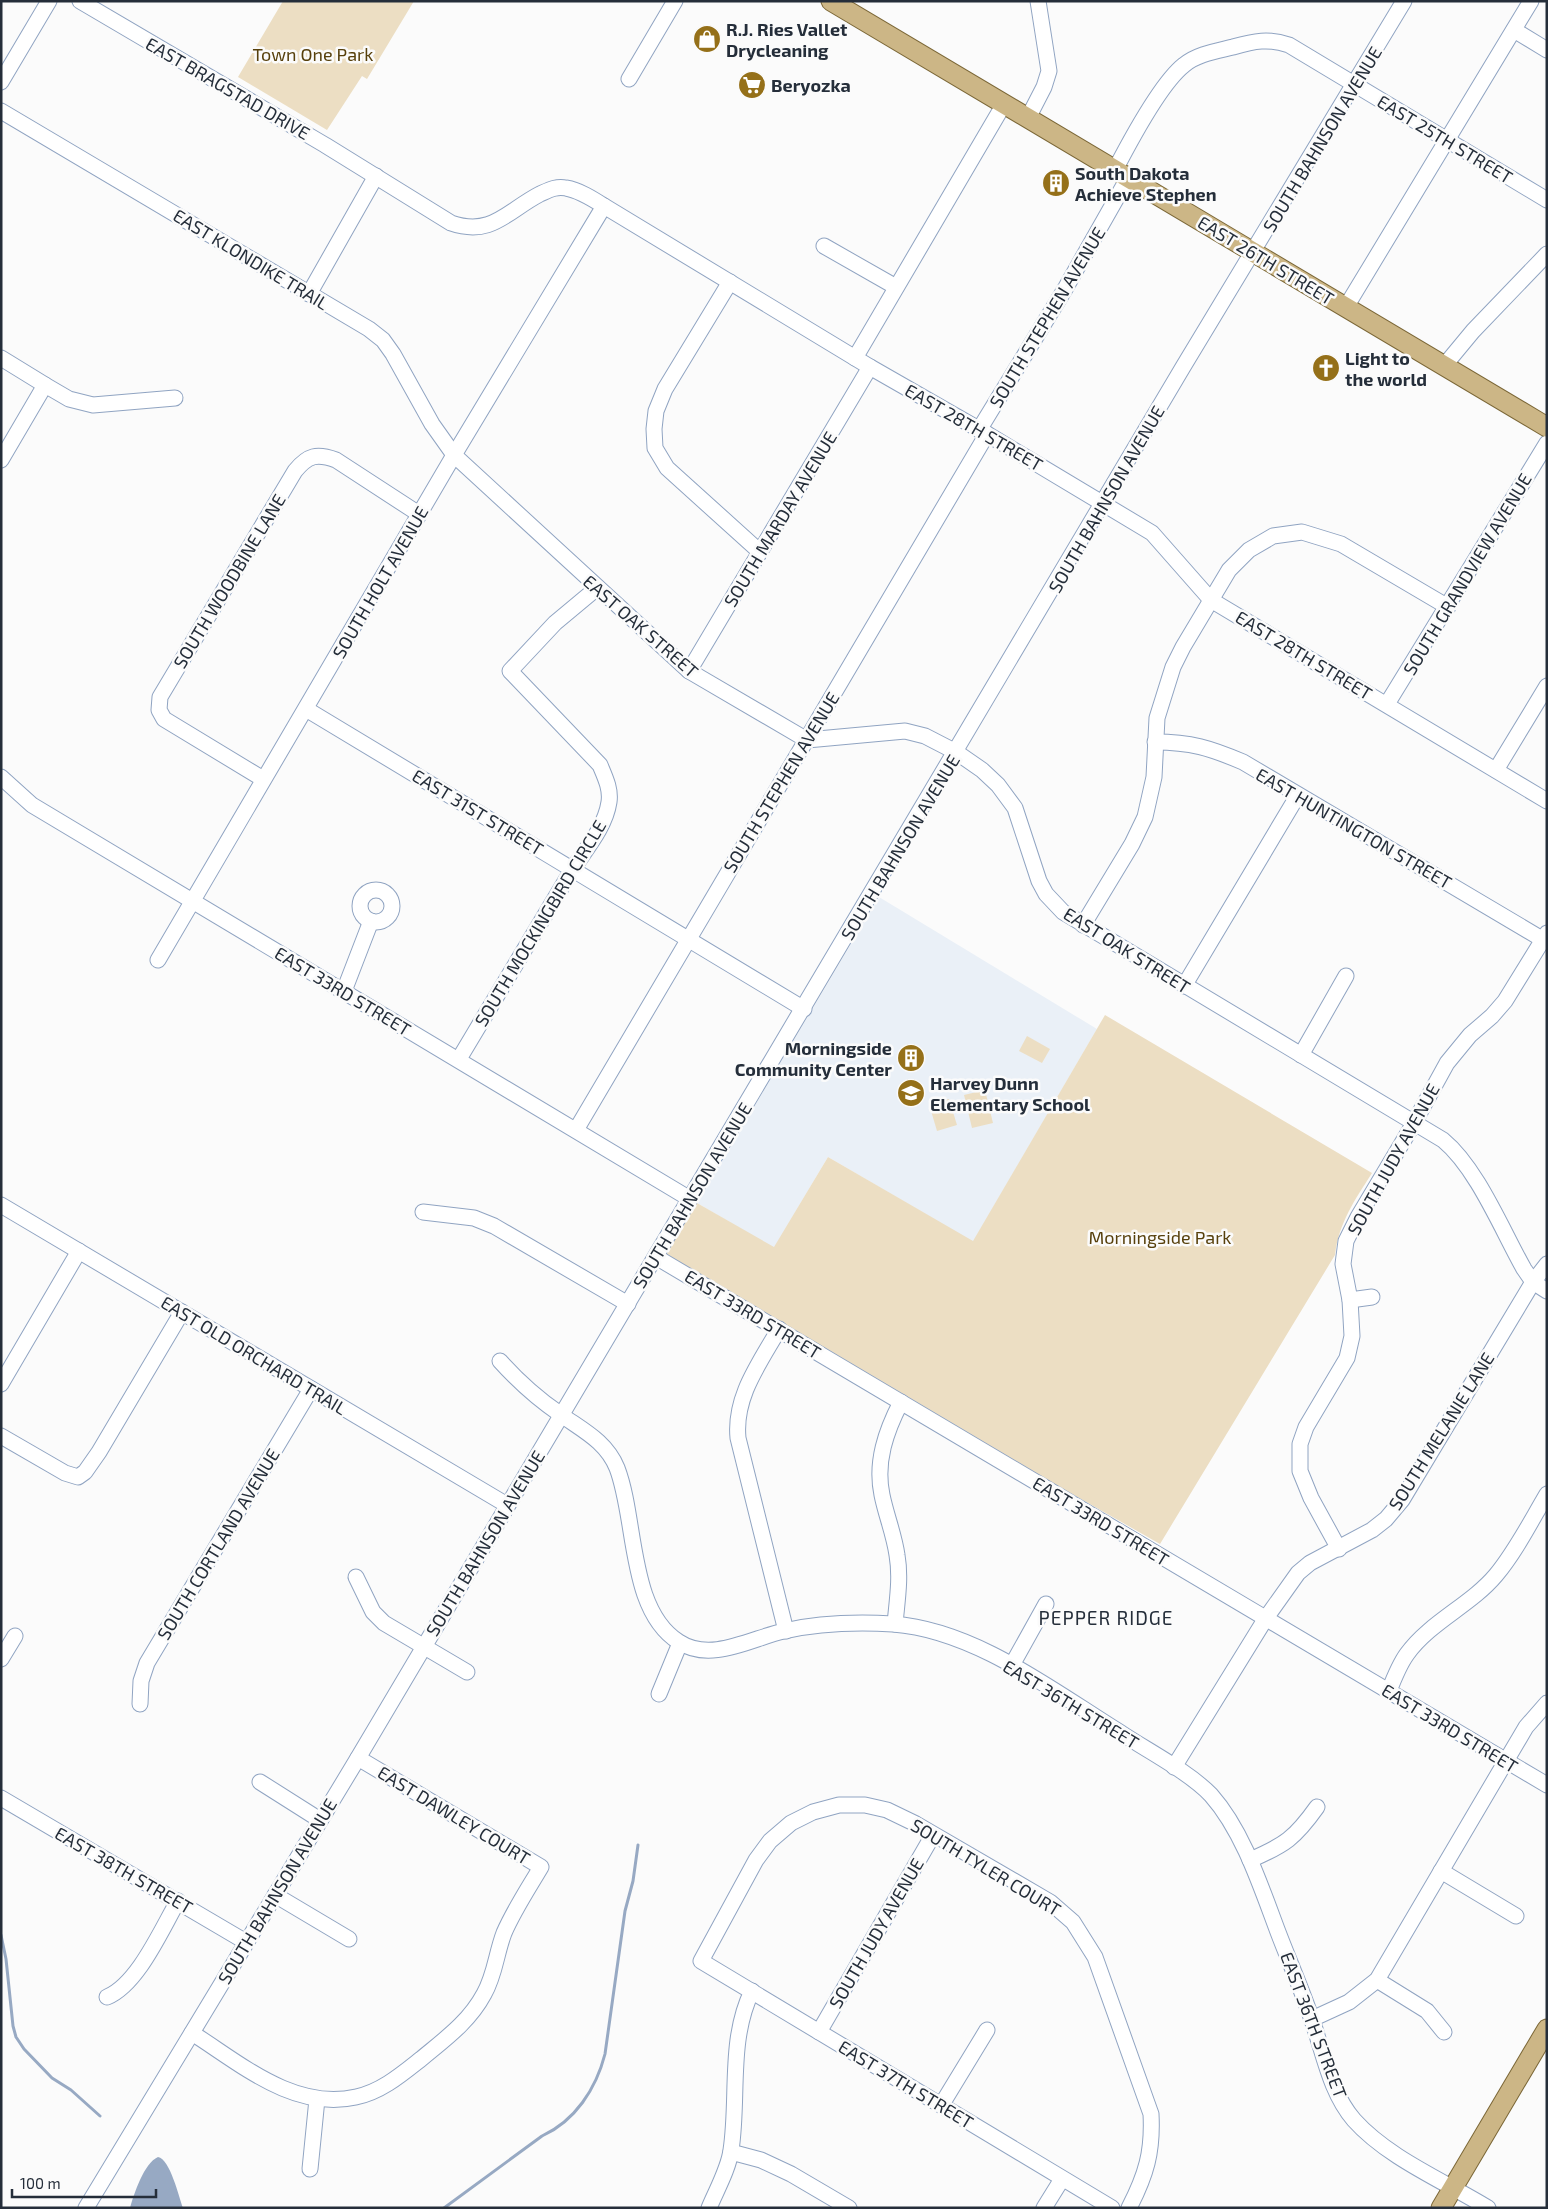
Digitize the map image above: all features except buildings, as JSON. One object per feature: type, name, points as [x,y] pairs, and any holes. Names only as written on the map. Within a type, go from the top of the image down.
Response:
[{"type":"main road","name":"EAST 26TH STREET","points":[[831,1],[1547,427]]},
{"type":"main road","points":[[1441,2208],[1547,2029]]},
{"type":"street","points":[[1,82],[49,1]]},
{"type":"street","name":"EAST BRAGSTAD DRIVE","points":[[80,1],[376,176]]},
{"type":"street","points":[[629,79],[675,1]]},
{"type":"street","points":[[1028,118],[1044,87],[1049,71],[1038,1]]},
{"type":"street","name":"SOUTH BAHNSON AVENUE","points":[[86,2208],[358,1758],[1184,367],[1404,1]]},
{"type":"street","points":[[1346,307],[1531,1]]},
{"type":"street","points":[[1514,30],[1547,50]]},
{"type":"street","name":"EAST 25TH STREET","points":[[1122,174],[1171,78],[1183,65],[1201,56],[1256,41],[1277,41],[1289,45],[1547,200]]},
{"type":"street","points":[[855,358],[1004,104]]},
{"type":"street","name":"EAST KLONDIKE TRAIL","points":[[1,111],[370,330],[383,340],[432,424],[454,455]]},
{"type":"street","name":"SOUTH STEPHEN AVENUE","points":[[576,1130],[806,740],[1065,289],[1122,174]]},
{"type":"street","points":[[309,294],[376,176]]},
{"type":"street","name":"EAST 28TH STREET","points":[[376,176],[451,223],[465,228],[479,228],[494,224],[528,200],[553,188],[566,188],[604,206],[870,367],[1104,503],[1152,533],[1211,600],[1547,801]]},
{"type":"street","name":"SOUTH HOLT AVENUE","points":[[158,960],[454,455],[604,206]]},
{"type":"street","points":[[824,246],[896,287]]},
{"type":"street","points":[[1444,366],[1473,330],[1547,254]]},
{"type":"street","points":[[730,282],[665,389],[656,411],[654,429],[655,448],[667,468],[760,552]]},
{"type":"street","points":[[1,358],[69,399],[93,405],[176,398]]},
{"type":"street","name":"SOUTH MARDAY AVENUE","points":[[689,671],[870,367]]},
{"type":"street","points":[[1,460],[45,385]]},
{"type":"street","name":"SOUTH GRANDVIEW AVENUE","points":[[1387,704],[1547,443]]},
{"type":"street","name":"SOUTH WOODBINE LANE","points":[[263,779],[164,719],[159,710],[160,697],[295,470],[303,460],[323,455],[336,460],[420,514]]},
{"type":"street","name":"EAST OAK STREET","points":[[454,455],[689,671],[806,740],[906,731],[925,736],[956,752],[982,770],[1008,796],[1015,808],[1034,869],[1046,894],[1063,912],[1443,1140],[1456,1151],[1468,1167],[1524,1269],[1533,1282],[1547,1291]]},
{"type":"street","points":[[1083,924],[1132,844],[1145,818],[1154,777],[1157,718],[1173,667],[1229,570],[1249,550],[1273,536],[1302,532],[1341,544],[1448,607]]},
{"type":"street","name":"SOUTH MOCKINGBIRD CIRCLE","points":[[459,1059],[573,869],[600,828],[605,816],[609,801],[608,784],[600,765],[510,671],[556,623],[597,588]]},
{"type":"street","points":[[1496,770],[1547,686]]},
{"type":"street","name":"EAST 31ST STREET","points":[[306,709],[804,1009]]},
{"type":"street","name":"EAST HUNTINGTON STREET","points":[[1155,742],[1182,742],[1214,750],[1243,762],[1546,938]]},
{"type":"street","name":"EAST 33RD STREET","points":[[1,777],[32,805],[690,1199]]},
{"type":"street","points":[[1184,986],[1298,795]]},
{"type":"street","points":[[344,991],[371,921]]},
{"type":"street","name":"SOUTH JUDY AVENUE","points":[[1339,1548],[1310,1498],[1300,1471],[1300,1444],[1306,1427],[1347,1358],[1352,1336],[1350,1300],[1343,1264],[1346,1241],[1447,1063],[1470,1035],[1492,1016],[1505,1001],[1546,938]]},
{"type":"street","points":[[1301,1055],[1346,976]]},
{"type":"street","name":"EAST OLD ORCHARD TRAIL","points":[[1,1205],[507,1505]]},
{"type":"street","points":[[423,1212],[474,1218],[494,1226],[628,1304]]},
{"type":"street","points":[[1,1384],[79,1251]]},
{"type":"street","name":"EAST 33RD STREET","points":[[656,1257],[1547,1785]]},
{"type":"street","name":"SOUTH MELANIE LANE","points":[[1174,1767],[1266,1618],[1298,1573],[1310,1564],[1372,1530],[1386,1519],[1402,1500],[1533,1282],[1547,1264]]},
{"type":"street","points":[[1350,1300],[1372,1297]]},
{"type":"street","points":[[1,1436],[65,1473],[78,1477],[85,1472],[99,1452],[182,1312]]},
{"type":"street","points":[[779,1329],[744,1393],[737,1426],[738,1438],[786,1631]]},
{"type":"street","name":"EAST 36TH STREET","points":[[500,1361],[519,1382],[602,1444],[616,1468],[646,1598],[657,1622],[680,1643],[693,1649],[721,1649],[786,1631],[839,1624],[895,1624],[948,1635],[1012,1666],[1174,1767],[1209,1793],[1223,1811],[1250,1860],[1312,2019],[1328,2074],[1352,2117],[1372,2138],[1488,2208]]},
{"type":"street","name":"SOUTH CORTLAND AVENUE","points":[[140,1704],[141,1681],[147,1663],[311,1389]]},
{"type":"street","points":[[895,1624],[899,1568],[897,1553],[881,1493],[880,1471],[885,1435],[901,1402]]},
{"type":"street","points":[[1389,1691],[1399,1666],[1408,1652],[1423,1636],[1495,1577],[1547,1494]]},
{"type":"street","points":[[356,1577],[373,1612],[397,1632],[467,1672]]},
{"type":"street","points":[[1012,1666],[1046,1604]]},
{"type":"street","points":[[1,1659],[15,1636]]},
{"type":"street","points":[[659,1694],[680,1643]]},
{"type":"street","points":[[1312,2019],[1348,2002],[1377,1980],[1526,1727],[1547,1703]]},
{"type":"street","name":"EAST DAWLEY COURT","points":[[192,2032],[271,2083],[290,2092],[317,2099],[357,2097],[376,2090],[398,2077],[460,2027],[473,2013],[485,1994],[495,1971],[504,1934],[541,1867],[358,1758]]},
{"type":"street","points":[[260,1782],[320,1820]]},
{"type":"street","name":"EAST 38TH STREET","points":[[1,1798],[246,1942]]},
{"type":"street","name":"SOUTH TYLER COURT","points":[[701,1961],[756,1860],[770,1841],[791,1823],[813,1812],[839,1805],[865,1805],[887,1810],[916,1824],[1050,1902],[1073,1922],[1095,1957],[1151,2114],[1152,2138],[1149,2160],[1129,2208]]},
{"type":"street","points":[[1250,1860],[1276,1850],[1289,1841],[1301,1830],[1317,1807]]},
{"type":"street","name":"SOUTH JUDY AVENUE","points":[[819,2032],[933,1835]]},
{"type":"street","points":[[1441,1872],[1516,1916]]},
{"type":"street","points":[[275,1895],[349,1938]]},
{"type":"street","points":[[107,1997],[115,1994],[133,1977],[178,1901]]},
{"type":"street","name":"EAST 37TH STREET","points":[[701,1961],[942,2104],[1112,2208]]},
{"type":"street","points":[[1377,1980],[1428,2011],[1444,2032]]},
{"type":"street","points":[[709,2208],[731,2152],[737,2047],[744,2008],[752,1992]]},
{"type":"street","points":[[942,2104],[987,2030]]},
{"type":"street","points":[[310,2169],[317,2099]]},
{"type":"street","points":[[731,2152],[761,2160],[791,2174],[849,2208]]},
{"type":"street","points":[[1044,2208],[1062,2179]]},
{"type":"shaded area","name":"Harvey Dunn Elementary School","points":[[879,897],[1097,1029],[973,1242],[828,1157],[774,1248],[697,1203]]},
{"type":"green space","name":"Town One Park","points":[[283,1],[414,1],[367,79],[362,76],[327,130],[238,77]]},
{"type":"green space","name":"Morningside Park","points":[[1105,1015],[1372,1173],[1344,1222],[1335,1255],[1160,1544],[656,1257],[690,1199],[774,1247],[828,1157],[973,1241]]},
{"type":"green space","points":[[1027,1036],[1050,1049],[1042,1063],[1019,1051]]},
{"type":"green space","points":[[985,1090],[993,1123],[972,1128],[964,1095]]},
{"type":"green space","points":[[949,1099],[957,1125],[937,1131],[929,1104]]},
{"type":"water","points":[[158,2157],[162,2159],[170,2171],[183,2208],[130,2208],[144,2172],[153,2160]]},
{"type":"waterway","points":[[444,2208],[564,2122],[574,2113],[590,2091],[605,2054],[625,1911],[633,1881],[638,1845]]},
{"type":"waterway","points":[[1,1935],[16,2037],[24,2049],[52,2078],[71,2090],[100,2116]]},
{"type":"place","name":"R.J. Ries Vallet Drycleaning","points":[[707,39]]},
{"type":"place","name":"Beryozka","points":[[752,85]]},
{"type":"place","name":"South Dakota Achieve Stephen","points":[[1056,183]]},
{"type":"place","name":"Light to the world","points":[[1326,368]]},
{"type":"place","name":"Morningside Community Center","points":[[911,1058]]},
{"type":"place","name":"Harvey Dunn Elementary School","points":[[911,1093]]},
{"type":"district","name":"PEPPER RIDGE","points":[[1106,1617]]}]
